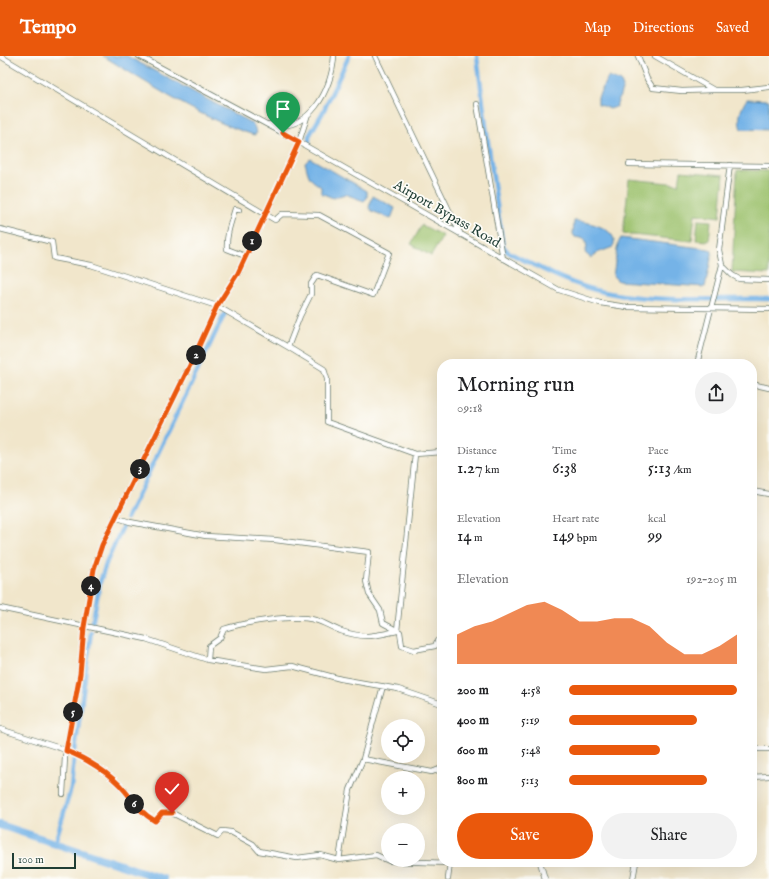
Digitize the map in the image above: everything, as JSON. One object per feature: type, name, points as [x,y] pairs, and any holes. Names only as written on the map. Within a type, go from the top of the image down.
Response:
[{"type":"street","points":[[0,56],[276,220],[282,214],[319,215],[389,252],[373,295],[317,275],[311,284],[311,294],[300,316],[288,347]]},
{"type":"street","name":"Airport Bypass Road","points":[[139,56],[299,142],[559,290],[600,303],[627,307],[769,309]]},
{"type":"street","points":[[63,794],[66,750],[80,674],[84,627],[94,569],[102,545],[193,359],[217,306],[245,256],[299,142],[307,116],[325,92],[332,76],[334,56]]},
{"type":"street","points":[[375,56],[461,235]]},
{"type":"street","points":[[638,56],[647,79],[653,88],[682,91],[742,90],[769,87]]},
{"type":"street","points":[[655,56],[714,90]]},
{"type":"street","points":[[477,104],[503,259]]},
{"type":"street","points":[[263,122],[273,125],[290,125],[307,116]]},
{"type":"street","points":[[630,164],[769,166]]},
{"type":"street","points":[[698,359],[722,265],[719,250],[730,165]]},
{"type":"street","points":[[239,210],[235,209],[226,239],[227,249],[245,256]]},
{"type":"street","points":[[0,229],[52,242],[54,258],[91,265],[217,306],[324,369],[327,379],[327,422],[415,454],[437,452]]},
{"type":"street","points":[[722,265],[732,275],[739,279],[769,280]]},
{"type":"street","points":[[757,385],[769,388]]},
{"type":"street","points":[[415,454],[398,631],[400,632],[402,646],[414,650],[436,646],[437,644]]},
{"type":"street","points":[[757,492],[769,494]]},
{"type":"street","points":[[115,516],[130,522],[206,536],[275,540],[368,552],[366,581],[369,594],[380,610],[383,623],[398,631]]},
{"type":"street","points":[[0,608],[146,639],[208,660],[266,669],[292,666],[341,679],[398,689],[437,702]]},
{"type":"street","points":[[208,660],[209,646],[220,638],[224,629],[238,624],[296,618],[316,620],[341,631],[368,638],[398,631]]},
{"type":"street","points":[[340,860],[350,790],[363,759],[383,686]]},
{"type":"street","points":[[0,729],[75,754],[114,781],[124,790],[143,814],[155,821],[162,813],[172,813],[218,836],[222,831],[231,832],[253,844],[259,851],[297,858],[320,855],[340,860],[376,854],[389,861],[437,863]]},
{"type":"street","points":[[757,749],[769,749]]},
{"type":"street","points":[[363,759],[432,772],[437,770]]},
{"type":"street","points":[[757,777],[769,776]]},
{"type":"street","points":[[448,879],[450,867]]},
{"type":"street","points":[[541,867],[545,879]]},
{"type":"street","points":[[633,879],[635,867]]},
{"type":"green space","points":[[737,170],[769,171],[769,274],[732,272]]},
{"type":"green space","points":[[681,171],[724,175],[720,217],[695,214],[692,241],[623,234],[629,179],[679,184]]},
{"type":"green space","points":[[698,220],[711,221],[709,241],[696,240]]},
{"type":"green space","points":[[422,225],[443,236],[431,256],[411,244]]},
{"type":"water","points":[[103,56],[127,56],[253,124],[257,133],[254,135],[214,120],[176,100]]},
{"type":"water","points":[[608,77],[621,82],[623,87],[616,107],[610,109],[598,104],[598,97]]},
{"type":"water","points":[[747,99],[769,100],[769,130],[741,129],[739,122],[740,114]]},
{"type":"water","points":[[310,158],[367,191],[367,198],[364,201],[345,194],[333,198],[321,193],[321,187],[312,180],[308,173],[305,163]]},
{"type":"water","points":[[373,196],[395,208],[391,219],[372,211],[369,207]]},
{"type":"water","points":[[574,221],[594,224],[608,231],[612,235],[614,241],[613,247],[597,253],[591,258],[585,253],[587,247],[585,239],[575,237],[573,234]]},
{"type":"water","points":[[621,238],[709,249],[712,251],[712,254],[705,287],[618,281],[613,276],[618,243]]},
{"type":"waterway","points":[[309,142],[309,136],[323,112],[349,56]]},
{"type":"waterway","points":[[477,56],[503,246],[508,252],[567,280],[604,292],[643,298],[664,299],[769,299]]},
{"type":"waterway","points":[[127,518],[225,313]]},
{"type":"waterway","points":[[92,625],[100,582],[107,561],[123,526]]},
{"type":"waterway","points":[[75,751],[91,632]]},
{"type":"waterway","points":[[55,843],[71,788],[74,758]]},
{"type":"waterway","points":[[0,825],[163,879]]},
{"type":"route","points":[[172,813],[162,813],[155,821],[143,814],[124,790],[103,772],[75,754],[66,751],[80,674],[84,627],[94,569],[102,545],[115,516],[131,488],[217,306],[238,273],[299,142],[283,133]]}]
